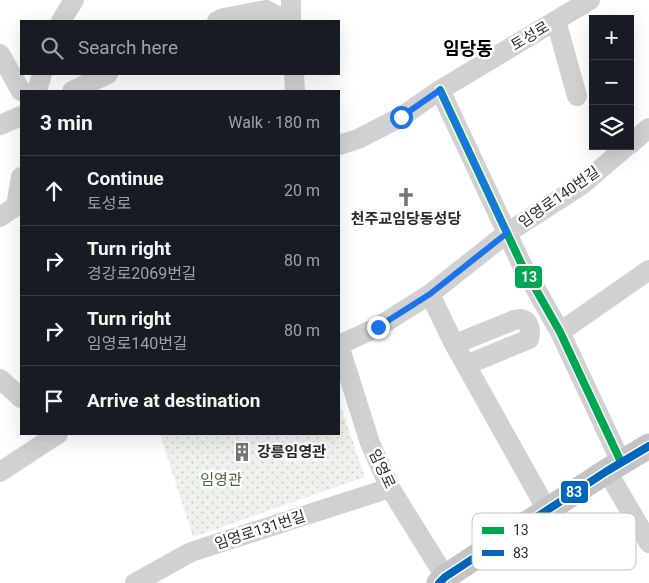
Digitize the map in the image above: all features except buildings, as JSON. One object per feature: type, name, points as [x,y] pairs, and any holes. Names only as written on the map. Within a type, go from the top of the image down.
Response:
[{"type":"main road","points":[[543,513],[614,466],[649,446]]},
{"type":"main road","points":[[444,581],[472,562]]},
{"type":"street","points":[[62,20],[74,0]]},
{"type":"street","points":[[273,0],[288,20]]},
{"type":"street","points":[[289,20],[291,0]]},
{"type":"street","name":"토성로","points":[[340,145],[358,139],[401,117],[440,90],[590,0]]},
{"type":"street","points":[[219,20],[266,10],[287,20]]},
{"type":"street","points":[[556,21],[577,96]]},
{"type":"street","points":[[0,54],[20,90]]},
{"type":"street","points":[[37,90],[42,75]]},
{"type":"street","points":[[74,90],[106,75]]},
{"type":"street","points":[[294,75],[295,90]]},
{"type":"street","points":[[440,90],[521,263],[560,332],[614,466],[635,513]]},
{"type":"street","points":[[0,126],[20,116]]},
{"type":"street","points":[[634,141],[649,128]]},
{"type":"street","name":"임영로140번길","points":[[340,345],[378,327],[430,294],[507,233],[583,184],[622,150]]},
{"type":"street","points":[[13,209],[20,181]]},
{"type":"street","points":[[560,332],[649,270]]},
{"type":"street","points":[[430,294],[455,344],[547,510]]},
{"type":"street","points":[[455,344],[512,321],[520,319],[529,325],[530,339],[476,361]]},
{"type":"street","name":"임영로","points":[[340,348],[370,443],[390,488],[444,581]]},
{"type":"street","points":[[0,379],[20,397]]},
{"type":"street","points":[[0,472],[56,435]]},
{"type":"street","name":"임영로131번길","points":[[135,583],[191,552],[390,488]]},
{"type":"street","points":[[636,514],[649,543]]},
{"type":"green space","name":"임영관","points":[[340,405],[365,477],[193,537],[160,435],[340,435]]},
{"type":"transit line","name":"13","points":[[440,90],[521,263],[560,332],[621,462]]},
{"type":"transit line","name":"83","points":[[543,513],[649,446]]},
{"type":"transit line","name":"83","points":[[439,583],[472,559]]},
{"type":"place","name":"천주교임당동성당","points":[[406,197]]},
{"type":"place","name":"강릉임영관","points":[[242,452]]},
{"type":"district","name":"임당동","points":[[468,48]]},
{"type":"route","points":[[378,327],[430,294],[507,233],[440,90],[401,117]]}]
